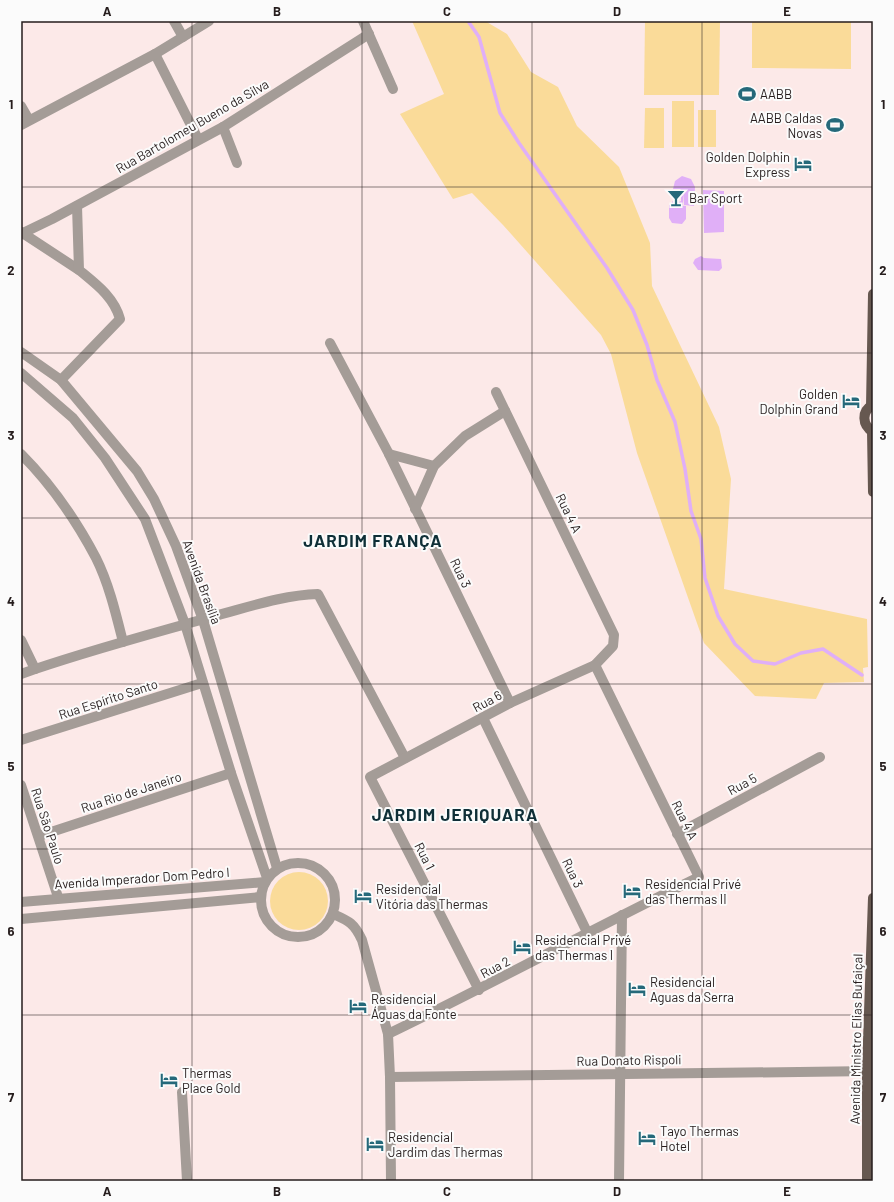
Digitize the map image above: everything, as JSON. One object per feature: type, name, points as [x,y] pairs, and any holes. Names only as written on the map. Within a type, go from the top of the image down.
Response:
[{"type":"main road","points":[[873,294],[872,405],[864,417],[866,425],[873,432],[873,492]]},
{"type":"main road","name":"Avenida Ministro Elias Bufaiçal","points":[[867,1181],[873,898]]},
{"type":"street","points":[[174,21],[183,37]]},
{"type":"street","points":[[21,106],[25,123],[155,54],[209,21]]},
{"type":"street","points":[[364,21],[393,89]]},
{"type":"street","name":"Rua Bartolomeu Bueno da Silva","points":[[22,232],[77,206],[222,126],[369,34]]},
{"type":"street","points":[[155,54],[198,139]]},
{"type":"street","points":[[222,126],[237,163]]},
{"type":"street","points":[[77,206],[79,270]]},
{"type":"street","points":[[22,232],[79,270],[103,290],[117,309],[120,319],[61,380]]},
{"type":"street","name":"Rua 3","points":[[330,343],[389,454],[510,703]]},
{"type":"street","name":"Avenida Brasília","points":[[21,352],[61,380],[137,471],[154,499],[176,546],[203,620],[277,868]]},
{"type":"street","points":[[21,373],[73,418],[109,464],[145,519],[185,624],[202,683],[266,880]]},
{"type":"street","name":"Rua 4 A","points":[[496,392],[614,634],[613,646]]},
{"type":"street","points":[[415,509],[434,466],[465,436],[505,411]]},
{"type":"street","points":[[21,454],[67,507],[96,558],[111,595],[123,642]]},
{"type":"street","points":[[389,454],[434,466]]},
{"type":"street","points":[[21,674],[185,624],[297,594],[318,594],[405,758]]},
{"type":"street","points":[[21,640],[35,669]]},
{"type":"street","name":"Rua 6","points":[[370,777],[510,703],[595,665],[613,646]]},
{"type":"street","name":"Rua 4 A","points":[[595,665],[699,877]]},
{"type":"street","name":"Rua Espírito Santo","points":[[21,740],[202,683]]},
{"type":"street","name":"Rua 3","points":[[483,718],[587,932]]},
{"type":"street","name":"Rua 5","points":[[677,834],[820,757]]},
{"type":"street","name":"Rua Rio de Janeiro","points":[[39,836],[231,773]]},
{"type":"street","name":"Rua 1","points":[[370,777],[479,990]]},
{"type":"street","name":"Rua São Paulo","points":[[21,785],[58,897]]},
{"type":"street","points":[[300,862],[311,864],[322,870],[330,879],[336,902],[333,914],[327,924],[318,931],[308,936],[296,937],[284,934],[274,928],[266,919],[262,909],[261,897],[266,880],[277,868],[288,863],[300,862]]},
{"type":"street","name":"Rua 2","points":[[388,1034],[479,990],[587,932],[699,877]]},
{"type":"street","name":"Avenida Imperador Dom Pedro l","points":[[21,902],[58,897],[266,880]]},
{"type":"street","points":[[21,920],[261,897]]},
{"type":"street","points":[[333,914],[349,920],[357,929],[362,940],[388,1034],[391,1181]]},
{"type":"street","points":[[619,1181],[622,915]]},
{"type":"street","name":"Rua Donato Rispoli","points":[[390,1077],[870,1071]]},
{"type":"street","points":[[182,1092],[187,1181]]},
{"type":"shaded area","points":[[412,21],[485,21],[507,34],[531,72],[558,87],[577,126],[619,167],[650,243],[652,286],[719,427],[731,479],[724,589],[867,619],[868,667],[863,668],[864,682],[824,683],[816,699],[755,696],[704,643],[637,453],[611,354],[601,335],[503,225],[472,193],[453,199],[400,114],[444,94]]},
{"type":"shaded area","points":[[645,21],[720,21],[719,95],[644,95]]},
{"type":"shaded area","points":[[752,21],[851,21],[851,69],[752,68]]},
{"type":"shaded area","points":[[672,101],[694,101],[694,147],[672,147]]},
{"type":"shaded area","points":[[645,108],[664,108],[664,148],[644,148]]},
{"type":"shaded area","points":[[698,110],[716,110],[716,147],[698,147]]},
{"type":"shaded area","points":[[682,176],[691,179],[695,187],[694,206],[684,205],[683,192],[680,189],[673,189],[675,181]]},
{"type":"shaded area","points":[[673,190],[681,191],[683,196],[683,205],[676,205],[686,206],[686,219],[682,224],[672,223],[669,218],[669,205],[672,205],[672,201],[675,204],[681,201],[681,195],[676,192],[673,194]]},
{"type":"shaded area","points":[[703,190],[724,191],[724,232],[704,233]]},
{"type":"shaded area","points":[[701,256],[704,258],[721,259],[722,268],[719,271],[698,270],[693,263],[695,259]]},
{"type":"shaded area","points":[[293,872],[305,872],[320,880],[328,895],[328,907],[320,922],[305,930],[293,930],[278,922],[270,907],[270,895],[278,880]]},
{"type":"waterway","points":[[468,21],[479,37],[500,113],[519,143],[607,268],[633,310],[647,345],[657,380],[675,422],[685,469],[691,511],[701,539],[705,578],[718,616],[735,644],[753,661],[775,664],[801,653],[823,649],[862,675]]},
{"type":"place","name":"AABB","points":[[747,94]]},
{"type":"place","name":"AABB Caldas Novas","points":[[835,125]]},
{"type":"place","name":"Golden Dolphin Express","points":[[803,164]]},
{"type":"place","name":"Bar Sport","points":[[676,198]]},
{"type":"place","name":"Golden Dolphin Grand","points":[[851,401]]},
{"type":"place","name":"Residencial Privé das Thermas II","points":[[632,891]]},
{"type":"place","name":"Residencial Vitória das Thermas","points":[[363,896]]},
{"type":"place","name":"Residencial Privé das Thermas I","points":[[522,947]]},
{"type":"place","name":"Residencial Aguas da Serra","points":[[637,989]]},
{"type":"place","name":"Residencial Águas da Fonte","points":[[358,1006]]},
{"type":"place","name":"Thermas Place Gold","points":[[169,1080]]},
{"type":"place","name":"Tayo Thermas Hotel","points":[[647,1138]]},
{"type":"place","name":"Residencial Jardim das Thermas","points":[[375,1144]]},
{"type":"district","name":"JARDIM FRANÇA","points":[[373,541]]},
{"type":"district","name":"JARDIM JERIQUARA","points":[[455,815]]}]
